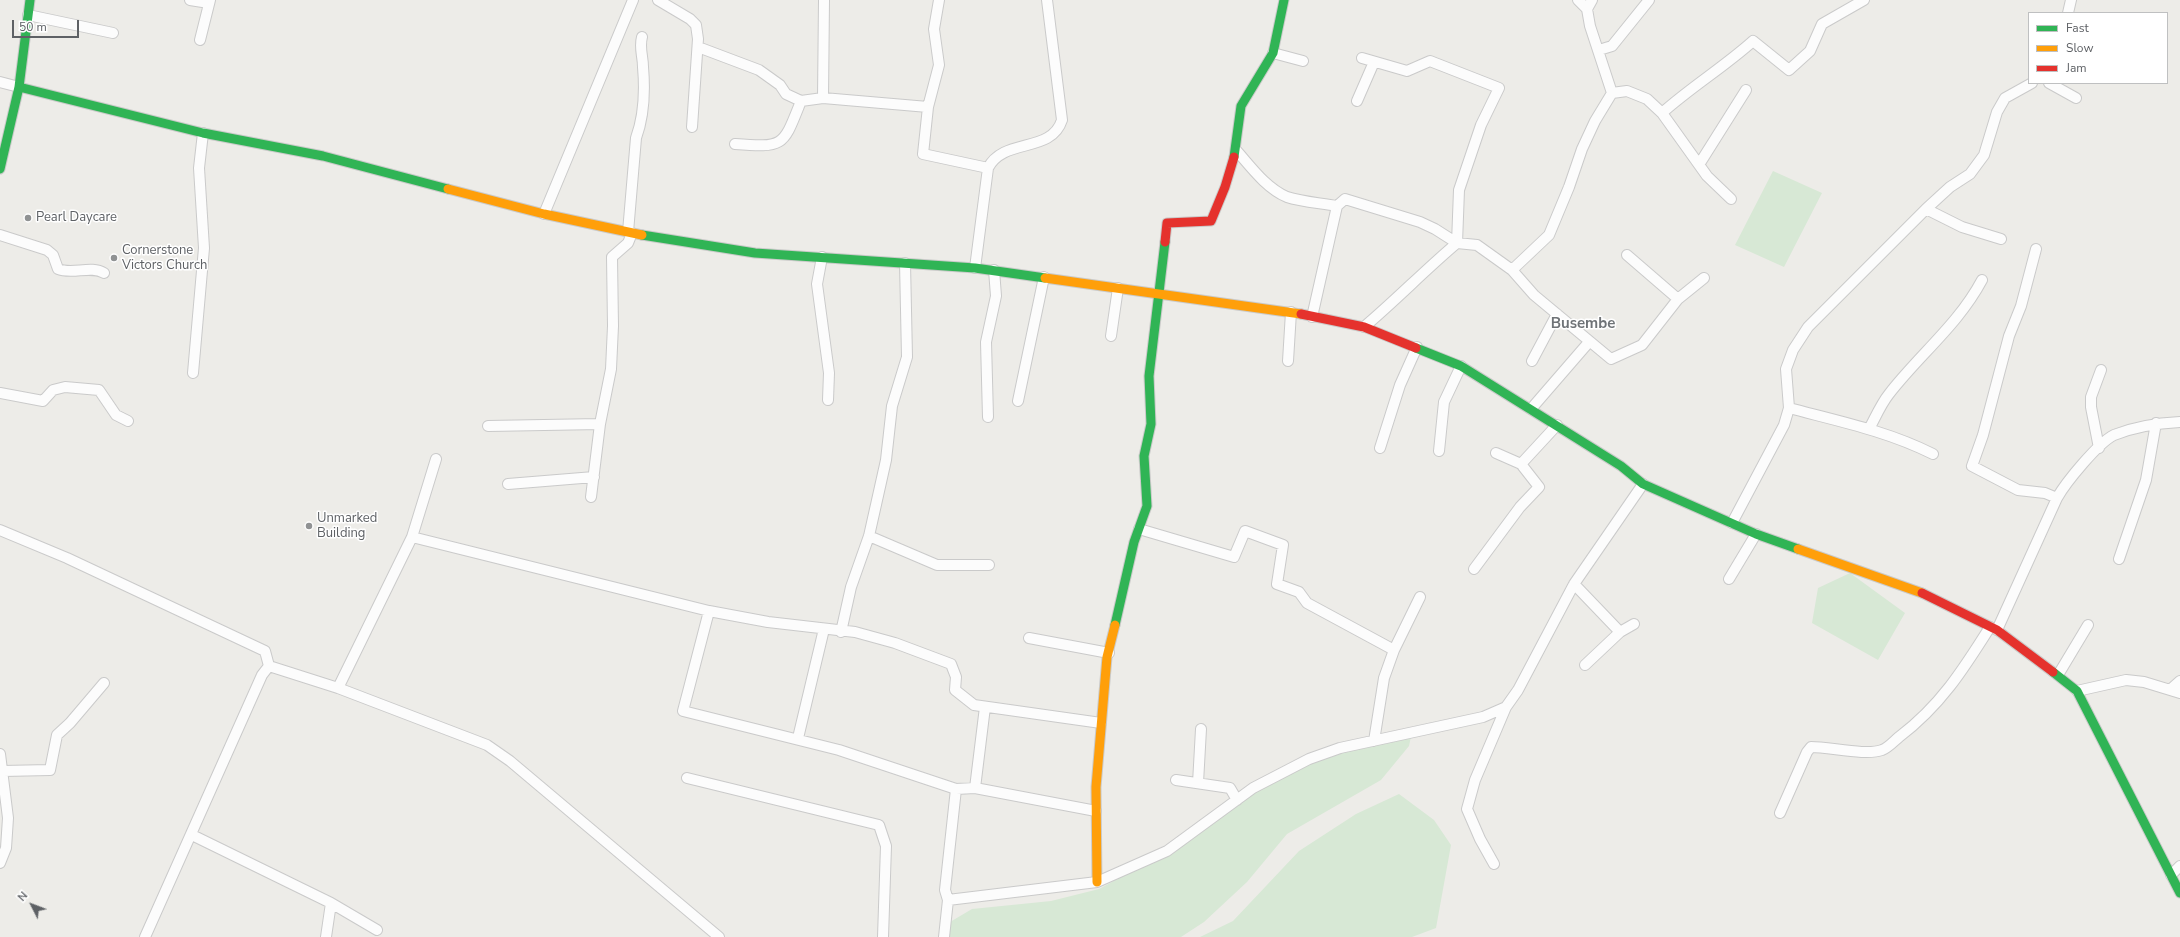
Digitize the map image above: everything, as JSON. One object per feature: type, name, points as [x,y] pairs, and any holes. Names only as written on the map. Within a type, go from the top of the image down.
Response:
[{"type":"street","points":[[0,169],[19,87],[30,0]]},
{"type":"street","points":[[190,0],[209,1],[200,40]]},
{"type":"street","points":[[544,214],[633,0]]},
{"type":"street","points":[[658,0],[690,19],[696,25],[698,47],[692,127]]},
{"type":"street","points":[[823,98],[824,0]]},
{"type":"street","points":[[939,0],[934,29],[939,65],[928,107],[923,154],[988,168]]},
{"type":"street","points":[[975,268],[988,168],[998,155],[1009,149],[1047,140],[1059,129],[1062,120],[1047,0]]},
{"type":"street","points":[[1097,882],[1096,788],[1107,657],[1138,529],[1147,506],[1144,456],[1151,424],[1149,376],[1167,223],[1211,221],[1225,187],[1236,150],[1241,106],[1272,53],[1284,0]]},
{"type":"street","points":[[1512,270],[1549,235],[1569,187],[1582,149],[1595,121],[1612,93],[1590,26],[1590,4],[1578,0]]},
{"type":"street","points":[[1599,50],[1612,46],[1649,0]]},
{"type":"street","points":[[1662,113],[1690,89],[1726,65],[1753,41],[1789,70],[1810,51],[1822,24],[1864,0]]},
{"type":"street","points":[[2068,12],[2071,0]]},
{"type":"street","points":[[28,15],[113,33]]},
{"type":"street","points":[[591,497],[600,424],[611,369],[613,326],[612,257],[628,243],[630,233],[636,138],[642,118],[644,70],[639,51],[642,37]]},
{"type":"street","points":[[698,47],[759,70],[780,85],[786,94],[801,102],[823,98],[928,107]]},
{"type":"street","points":[[1272,53],[1303,61]]},
{"type":"street","points":[[1362,58],[1407,71],[1430,61],[1499,88],[1481,125],[1459,190],[1457,243],[1426,269],[1393,303],[1364,327]]},
{"type":"street","points":[[1357,101],[1374,62]]},
{"type":"street","points":[[0,82],[203,133],[309,153],[544,214],[630,233],[755,253],[994,270],[1291,312],[1364,327],[1417,347],[1460,366],[1621,466],[1643,484],[1756,534],[1920,592],[1993,628],[2058,675],[2077,691],[2180,893]]},
{"type":"street","points":[[1732,523],[1784,425],[1789,408],[1786,369],[1793,350],[1808,327],[1926,209],[1950,187],[1970,174],[1984,155],[1997,112],[2005,98],[2030,84]]},
{"type":"street","points":[[2051,84],[2076,98]]},
{"type":"street","points":[[1700,164],[1746,90]]},
{"type":"street","points":[[1612,93],[1627,91],[1647,99],[1662,113],[1700,164],[1707,176],[1731,199]]},
{"type":"street","points":[[735,144],[761,146],[778,144],[788,134],[801,102]]},
{"type":"street","points":[[193,373],[204,248],[199,168],[203,133]]},
{"type":"street","points":[[1236,150],[1276,191],[1288,197],[1337,206]]},
{"type":"street","points":[[1312,317],[1337,206],[1345,199],[1359,202],[1420,222],[1436,229],[1457,243],[1477,245],[1512,270],[1534,296],[1611,359],[1642,345],[1678,299],[1704,278]]},
{"type":"street","points":[[1926,209],[1962,227],[2001,239]]},
{"type":"street","points":[[0,235],[48,250],[53,255],[58,269],[64,272],[99,270],[104,273]]},
{"type":"street","points":[[2036,249],[2021,306],[2009,336],[1983,435],[1972,466],[2018,490],[2044,493],[2057,498]]},
{"type":"street","points":[[1627,255],[1678,299]]},
{"type":"street","points":[[822,257],[817,284],[829,373],[828,400]]},
{"type":"street","points":[[841,632],[851,587],[869,536],[886,460],[892,406],[907,357],[905,263]]},
{"type":"street","points":[[988,417],[986,342],[996,296],[994,270]]},
{"type":"street","points":[[1018,401],[1044,277]]},
{"type":"street","points":[[1869,429],[1888,395],[1955,321],[1973,298],[1982,280]]},
{"type":"street","points":[[1111,336],[1118,288]]},
{"type":"street","points":[[1288,361],[1291,312]]},
{"type":"street","points":[[1532,361],[1557,314]]},
{"type":"street","points":[[1531,409],[1589,342]]},
{"type":"street","points":[[1380,448],[1400,385],[1417,347]]},
{"type":"street","points":[[1439,451],[1444,402],[1460,366]]},
{"type":"street","points":[[2099,448],[2092,418],[2091,397],[2101,370]]},
{"type":"street","points":[[0,393],[43,401],[53,390],[65,387],[99,390],[116,415],[128,421]]},
{"type":"street","points":[[1789,408],[1869,429],[1911,443],[1933,454]]},
{"type":"street","points":[[1780,813],[1807,752],[1811,747],[1866,752],[1882,750],[1913,727],[1941,700],[1993,628],[2057,498],[2066,483],[2099,448],[2113,436],[2156,423],[2180,422]]},
{"type":"street","points":[[2119,559],[2146,480],[2156,423]]},
{"type":"street","points":[[488,426],[600,424]]},
{"type":"street","points":[[1521,464],[1557,425]]},
{"type":"street","points":[[1474,569],[1520,507],[1539,487],[1521,464],[1496,453]]},
{"type":"street","points":[[338,688],[412,537],[436,458]]},
{"type":"street","points":[[508,484],[594,477]]},
{"type":"street","points":[[1494,864],[1467,809],[1475,780],[1506,707],[1518,690],[1574,584],[1643,484]]},
{"type":"street","points":[[1138,529],[1234,557],[1245,531],[1283,545],[1277,584],[1299,592],[1307,603],[1394,650]]},
{"type":"street","points":[[0,530],[67,558],[252,644],[265,651],[269,666]]},
{"type":"street","points":[[1729,578],[1756,534]]},
{"type":"street","points":[[869,536],[937,565],[989,566]]},
{"type":"street","points":[[412,537],[709,611],[768,622],[841,632],[855,632],[895,642],[951,664],[956,677],[955,690],[974,705],[1101,723]]},
{"type":"street","points":[[1574,584],[1620,632]]},
{"type":"street","points":[[1374,742],[1384,678],[1394,650],[1420,597]]},
{"type":"street","points":[[709,611],[683,711],[798,738],[956,789],[975,788],[1096,811]]},
{"type":"street","points":[[1585,665],[1620,632],[1634,624]]},
{"type":"street","points":[[2058,675],[2088,626]]},
{"type":"street","points":[[798,738],[824,629]]},
{"type":"street","points":[[1029,638],[1109,653]]},
{"type":"street","points":[[269,666],[338,688],[487,745],[510,761],[719,937]]},
{"type":"street","points":[[144,937],[192,835],[262,675],[269,666]]},
{"type":"street","points":[[2077,691],[2126,680],[2144,682],[2176,691],[2180,681]]},
{"type":"street","points":[[3,771],[50,770],[57,735],[70,723],[104,683]]},
{"type":"street","points":[[975,788],[985,707]]},
{"type":"street","points":[[948,900],[1097,882],[1167,851],[1253,788],[1309,759],[1340,748],[1374,742],[1483,717],[1506,707]]},
{"type":"street","points":[[1198,783],[1201,729]]},
{"type":"street","points":[[0,754],[8,818],[6,848],[0,863]]},
{"type":"street","points":[[687,778],[879,825],[886,846],[883,937]]},
{"type":"street","points":[[1176,780],[1230,788],[1237,800]]},
{"type":"street","points":[[944,937],[948,900],[945,890],[956,789]]},
{"type":"street","points":[[192,835],[331,903],[377,930]]},
{"type":"street","points":[[2171,875],[2180,866]]},
{"type":"street","points":[[326,937],[331,903]]},
{"type":"green space","points":[[1773,171],[1822,193],[1784,267],[1735,245]]},
{"type":"green space","points":[[1850,573],[1905,613],[1878,660],[1812,623],[1818,588]]},
{"type":"green space","points":[[1413,727],[1409,746],[1381,780],[1287,834],[1247,882],[1204,922],[1181,937],[950,937],[950,922],[972,909],[1051,901],[1099,889],[1171,850],[1213,816],[1314,756]]},
{"type":"green space","points":[[1399,794],[1434,820],[1451,845],[1436,928],[1412,937],[1200,937],[1233,921],[1299,851],[1356,814]]},
{"type":"traffic: fast","points":[[0,169],[19,87],[30,0]]},
{"type":"traffic: fast","points":[[1234,157],[1241,106],[1273,53],[1284,0]]},
{"type":"traffic: fast","points":[[19,87],[203,133],[323,156],[448,189]]},
{"type":"traffic: fast","points":[[642,235],[755,253],[975,268],[1045,278]]},
{"type":"traffic: fast","points":[[1115,625],[1134,542],[1147,506],[1144,456],[1151,424],[1149,376],[1165,242]]},
{"type":"traffic: fast","points":[[1416,348],[1461,366],[1621,466],[1643,484],[1756,534],[1798,549]]},
{"type":"traffic: fast","points":[[2053,672],[2077,691],[2180,893]]},
{"type":"traffic: slow","points":[[448,189],[544,214],[642,235]]},
{"type":"traffic: slow","points":[[1045,278],[1301,314]]},
{"type":"traffic: slow","points":[[1798,549],[1922,593]]},
{"type":"traffic: slow","points":[[1097,882],[1096,787],[1107,657],[1115,625]]},
{"type":"traffic: jam","points":[[1165,242],[1167,223],[1211,221],[1225,187],[1234,157]]},
{"type":"traffic: jam","points":[[1301,314],[1364,327],[1416,348]]},
{"type":"traffic: jam","points":[[1922,593],[1997,630],[2053,672]]},
{"type":"place","name":"Pearl Daycare","points":[[28,218]]},
{"type":"place","name":"Cornerstone Victors Church","points":[[114,258]]},
{"type":"place","name":"Unmarked Building","points":[[309,526]]},
{"type":"district","name":"Busembe","points":[[1583,324]]}]
